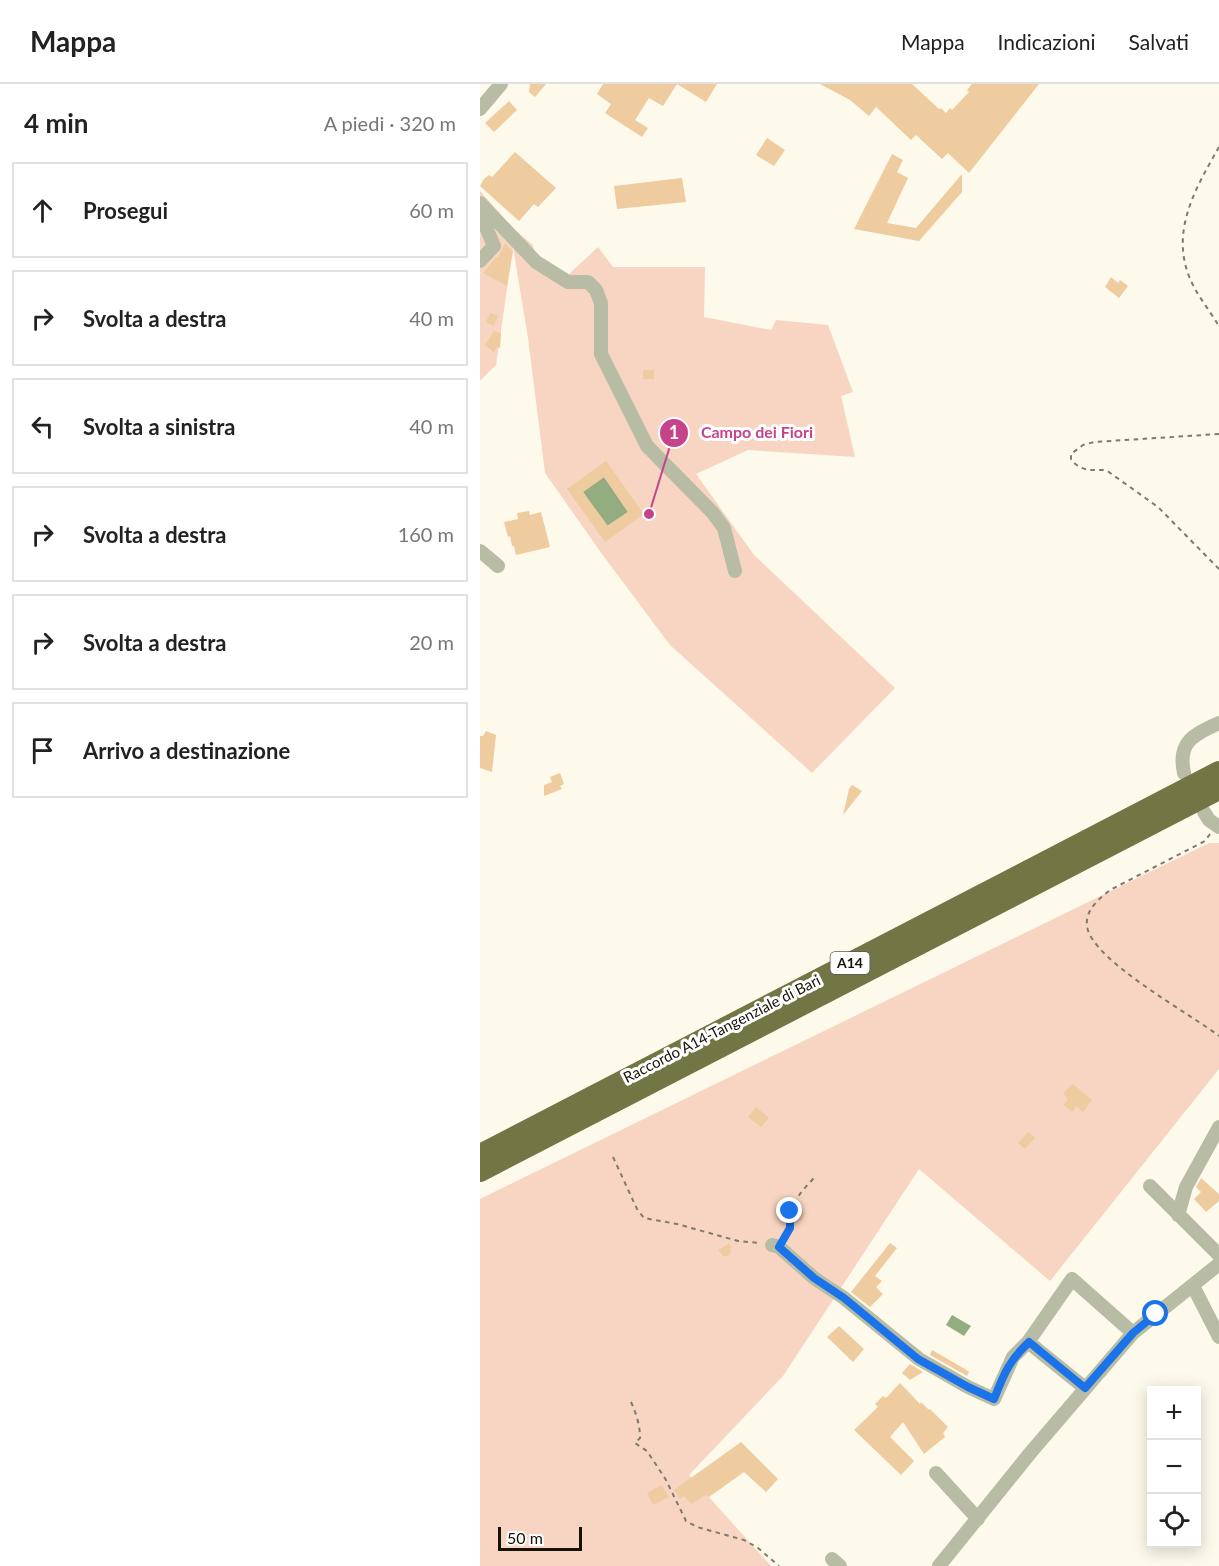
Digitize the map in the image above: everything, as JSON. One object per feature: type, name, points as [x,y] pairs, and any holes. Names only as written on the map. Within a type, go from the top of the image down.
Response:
[{"type":"highway","name":"Raccordo A14-Tangenziale di Bari","points":[[480,1154],[1219,771]]},
{"type":"highway","name":"Raccordo A14-Tangenziale di Bari","points":[[480,1172],[1219,790]]},
{"type":"street","points":[[480,109],[501,84]]},
{"type":"street","points":[[480,203],[536,262],[568,282],[588,282],[596,290],[601,303],[601,354],[647,446],[708,507],[724,528],[735,571]]},
{"type":"street","points":[[480,220],[485,225],[494,246],[480,261]]},
{"type":"street","points":[[480,551],[498,566]]},
{"type":"street","points":[[1184,773],[1182,755],[1186,745],[1194,735],[1219,723]]},
{"type":"street","points":[[1204,812],[1218,827]]},
{"type":"street","points":[[1178,1215],[1186,1187],[1219,1127]]},
{"type":"street","points":[[1150,1186],[1219,1255]]},
{"type":"street","points":[[776,1246],[918,1359],[994,1399],[1013,1357],[1029,1342],[1072,1279],[1133,1333]]},
{"type":"street","points":[[939,1566],[1133,1333],[1219,1264]]},
{"type":"street","points":[[1193,1286],[1219,1336]]},
{"type":"street","points":[[1029,1342],[1085,1388]]},
{"type":"street","points":[[936,1473],[978,1519]]},
{"type":"path","points":[[1219,147],[1190,202],[1182,240],[1185,261],[1194,287],[1219,326]]},
{"type":"path","points":[[1219,434],[1094,441],[1083,445],[1071,454],[1071,460],[1084,471],[1106,470],[1158,507],[1219,569]]},
{"type":"path","points":[[1218,827],[1204,841],[1110,890],[1098,899],[1088,913],[1086,925],[1091,939],[1102,952],[1155,995],[1219,1036]]},
{"type":"path","points":[[612,1156],[637,1209],[644,1218],[677,1224],[738,1241],[776,1246],[790,1228],[790,1211],[803,1190],[816,1176]]},
{"type":"path","points":[[631,1402],[640,1431],[640,1438],[634,1443],[646,1451],[653,1460],[666,1480],[686,1521],[697,1527],[744,1540],[758,1548],[779,1566]]},
{"type":"shaded area","points":[[480,191],[515,230],[533,245],[534,254],[568,275],[598,247],[613,267],[705,267],[704,317],[771,330],[776,320],[828,325],[853,392],[841,396],[855,457],[748,450],[696,474],[754,555],[895,688],[812,773],[670,645],[545,473],[528,338],[513,247],[496,365],[480,381]]},
{"type":"shaded area","points":[[604,477],[628,512],[607,526],[583,492]]},
{"type":"shaded area","points":[[1209,843],[1219,843],[1219,1069],[1050,1281],[919,1169],[783,1376],[689,1475],[771,1566],[480,1566],[480,1199]]},
{"type":"shaded area","points":[[952,1315],[971,1326],[964,1336],[946,1325]]},
{"type":"building","points":[[530,84],[546,84],[535,97],[529,92]]},
{"type":"building","points":[[603,84],[677,84],[663,106],[649,98],[635,120],[648,128],[642,137],[605,113],[611,104],[597,94]]},
{"type":"building","points":[[677,84],[717,84],[706,102]]},
{"type":"building","points":[[820,84],[912,84],[946,113],[950,108],[952,110],[969,92],[967,90],[972,84],[1039,84],[969,173],[948,153],[942,159],[916,135],[911,140],[876,107],[869,116],[850,100]]},
{"type":"building","points":[[509,101],[517,110],[494,132],[485,123]]},
{"type":"building","points":[[767,138],[785,150],[774,166],[756,155]]},
{"type":"building","points":[[515,152],[556,188],[538,207],[534,204],[519,221],[480,186],[484,179],[489,175],[492,177]]},
{"type":"building","points":[[892,154],[903,160],[897,172],[908,178],[887,223],[916,228],[962,174],[962,192],[919,241],[854,229]]},
{"type":"building","points":[[682,178],[686,202],[617,209],[614,186]]},
{"type":"building","points":[[505,243],[513,251],[507,286],[483,273],[496,257],[498,258]]},
{"type":"building","points":[[1111,277],[1118,283],[1120,280],[1128,286],[1119,298],[1105,287]]},
{"type":"building","points":[[490,313],[498,316],[494,326],[486,322]]},
{"type":"building","points":[[494,331],[501,333],[500,348],[497,347],[494,352],[485,345]]},
{"type":"building","points":[[643,370],[654,370],[654,379],[643,379]]},
{"type":"building","points":[[606,461],[644,514],[605,542],[567,489]],"holes":[[[604,477],[628,512],[608,526],[583,492]]]},
{"type":"building","points":[[529,511],[530,515],[541,512],[550,547],[516,555],[504,522],[518,519],[517,513]]},
{"type":"building","points":[[486,731],[496,735],[492,772],[480,768],[480,736],[483,736]]},
{"type":"building","points":[[560,773],[564,784],[560,786],[562,789],[544,796],[544,785],[552,782],[550,777]]},
{"type":"building","points":[[852,785],[862,791],[843,815],[849,789]]},
{"type":"building","points":[[1073,1084],[1092,1100],[1083,1112],[1076,1106],[1072,1112],[1064,1105],[1068,1099],[1063,1093]]},
{"type":"building","points":[[756,1107],[769,1118],[761,1127],[748,1117]]},
{"type":"building","points":[[1028,1132],[1035,1138],[1025,1149],[1018,1143]]},
{"type":"building","points":[[1201,1178],[1219,1194],[1219,1201],[1206,1212],[1194,1199],[1201,1192],[1196,1187]]},
{"type":"building","points":[[801,1210],[805,1213],[802,1220],[792,1222],[794,1212]]},
{"type":"building","points":[[730,1243],[731,1253],[723,1256],[718,1250]]},
{"type":"building","points":[[890,1243],[897,1248],[875,1276],[882,1281],[876,1287],[883,1294],[870,1307],[851,1292]]},
{"type":"building","points":[[839,1326],[864,1349],[853,1362],[827,1337]]},
{"type":"building","points":[[932,1350],[965,1369],[969,1372],[967,1376],[930,1355]]},
{"type":"building","points":[[910,1364],[923,1372],[910,1380],[902,1373]]},
{"type":"building","points":[[900,1383],[920,1404],[921,1402],[930,1409],[948,1427],[943,1433],[945,1437],[924,1454],[903,1422],[890,1437],[914,1461],[901,1475],[854,1430],[878,1407],[875,1404],[883,1396],[886,1398]]},
{"type":"building","points":[[741,1442],[778,1479],[766,1492],[744,1472],[709,1497],[706,1495],[691,1504],[684,1496],[680,1499],[674,1490]]},
{"type":"building","points":[[662,1485],[669,1497],[653,1505],[647,1493]]},
{"type":"place","name":"Campo dei Fiori","points":[[649,514]]},
{"type":"route","points":[[790,1211],[790,1228],[779,1247],[814,1278],[844,1298],[918,1359],[994,1399],[1008,1365],[1029,1342],[1085,1388],[1133,1333],[1156,1314]]}]
